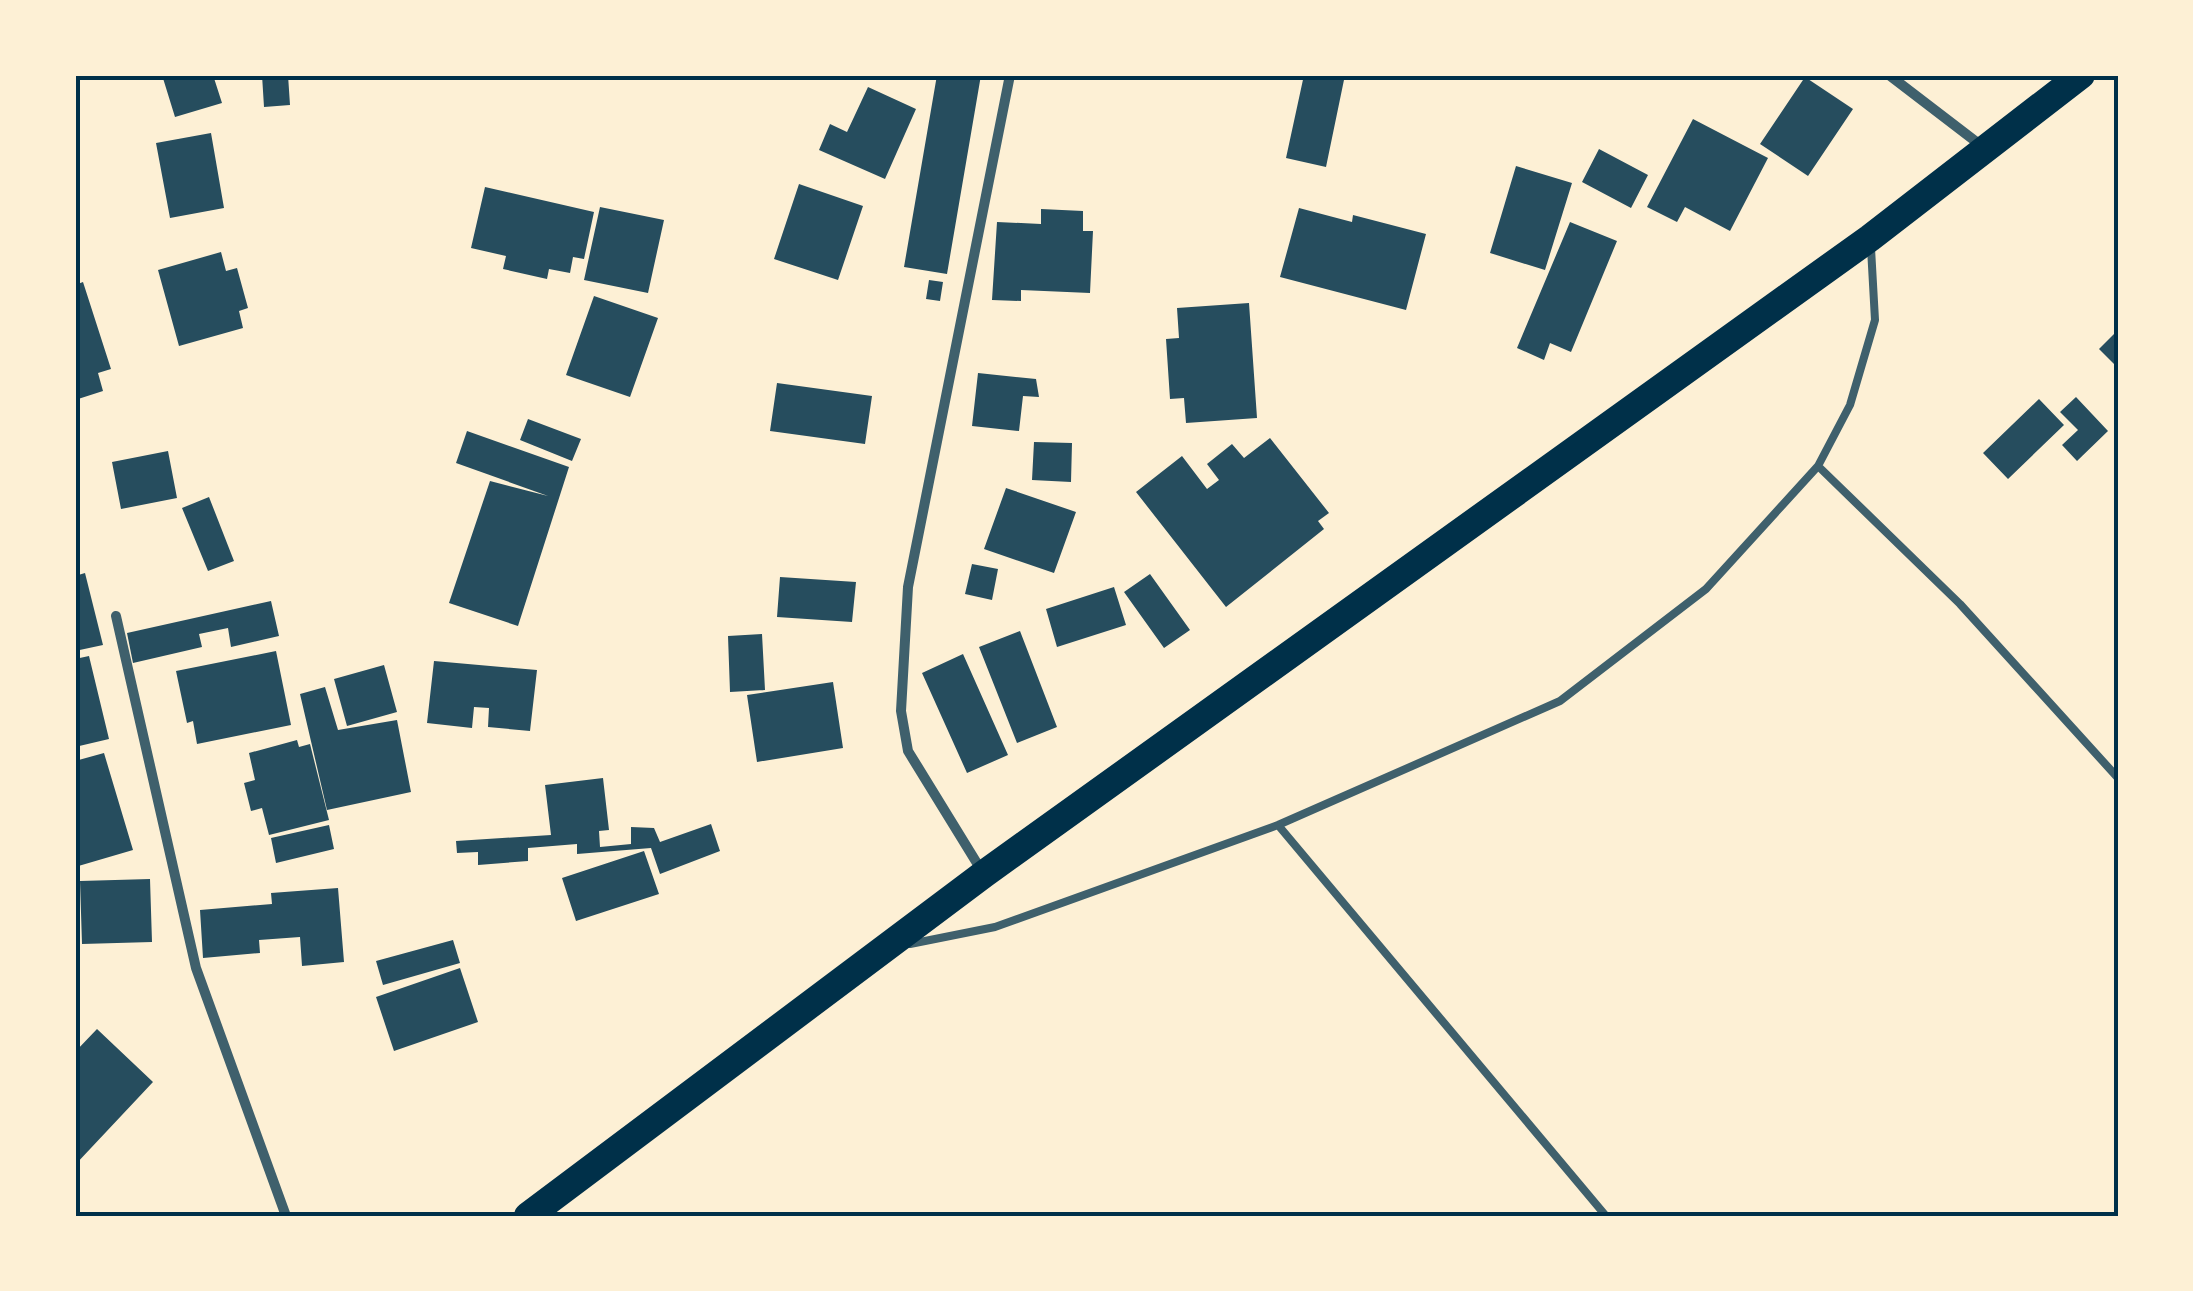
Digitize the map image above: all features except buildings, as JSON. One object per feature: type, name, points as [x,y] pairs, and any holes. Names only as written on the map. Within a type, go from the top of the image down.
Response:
[{"type":"highway","points":[[528,1216],[984,874],[1870,238],[2082,75]]},
{"type":"street","points":[[984,874],[908,750],[902,711],[908,587],[1010,75]]},
{"type":"street","points":[[1889,75],[1984,148]]},
{"type":"street","points":[[116,616],[196,968],[286,1216]]},
{"type":"lane","points":[[884,949],[995,927],[1278,825],[1560,701],[1706,589],[1818,466],[1850,406],[1875,320],[1870,238]]},
{"type":"lane","points":[[1818,466],[1960,604],[2118,778]]},
{"type":"lane","points":[[1278,825],[1606,1216]]}]
